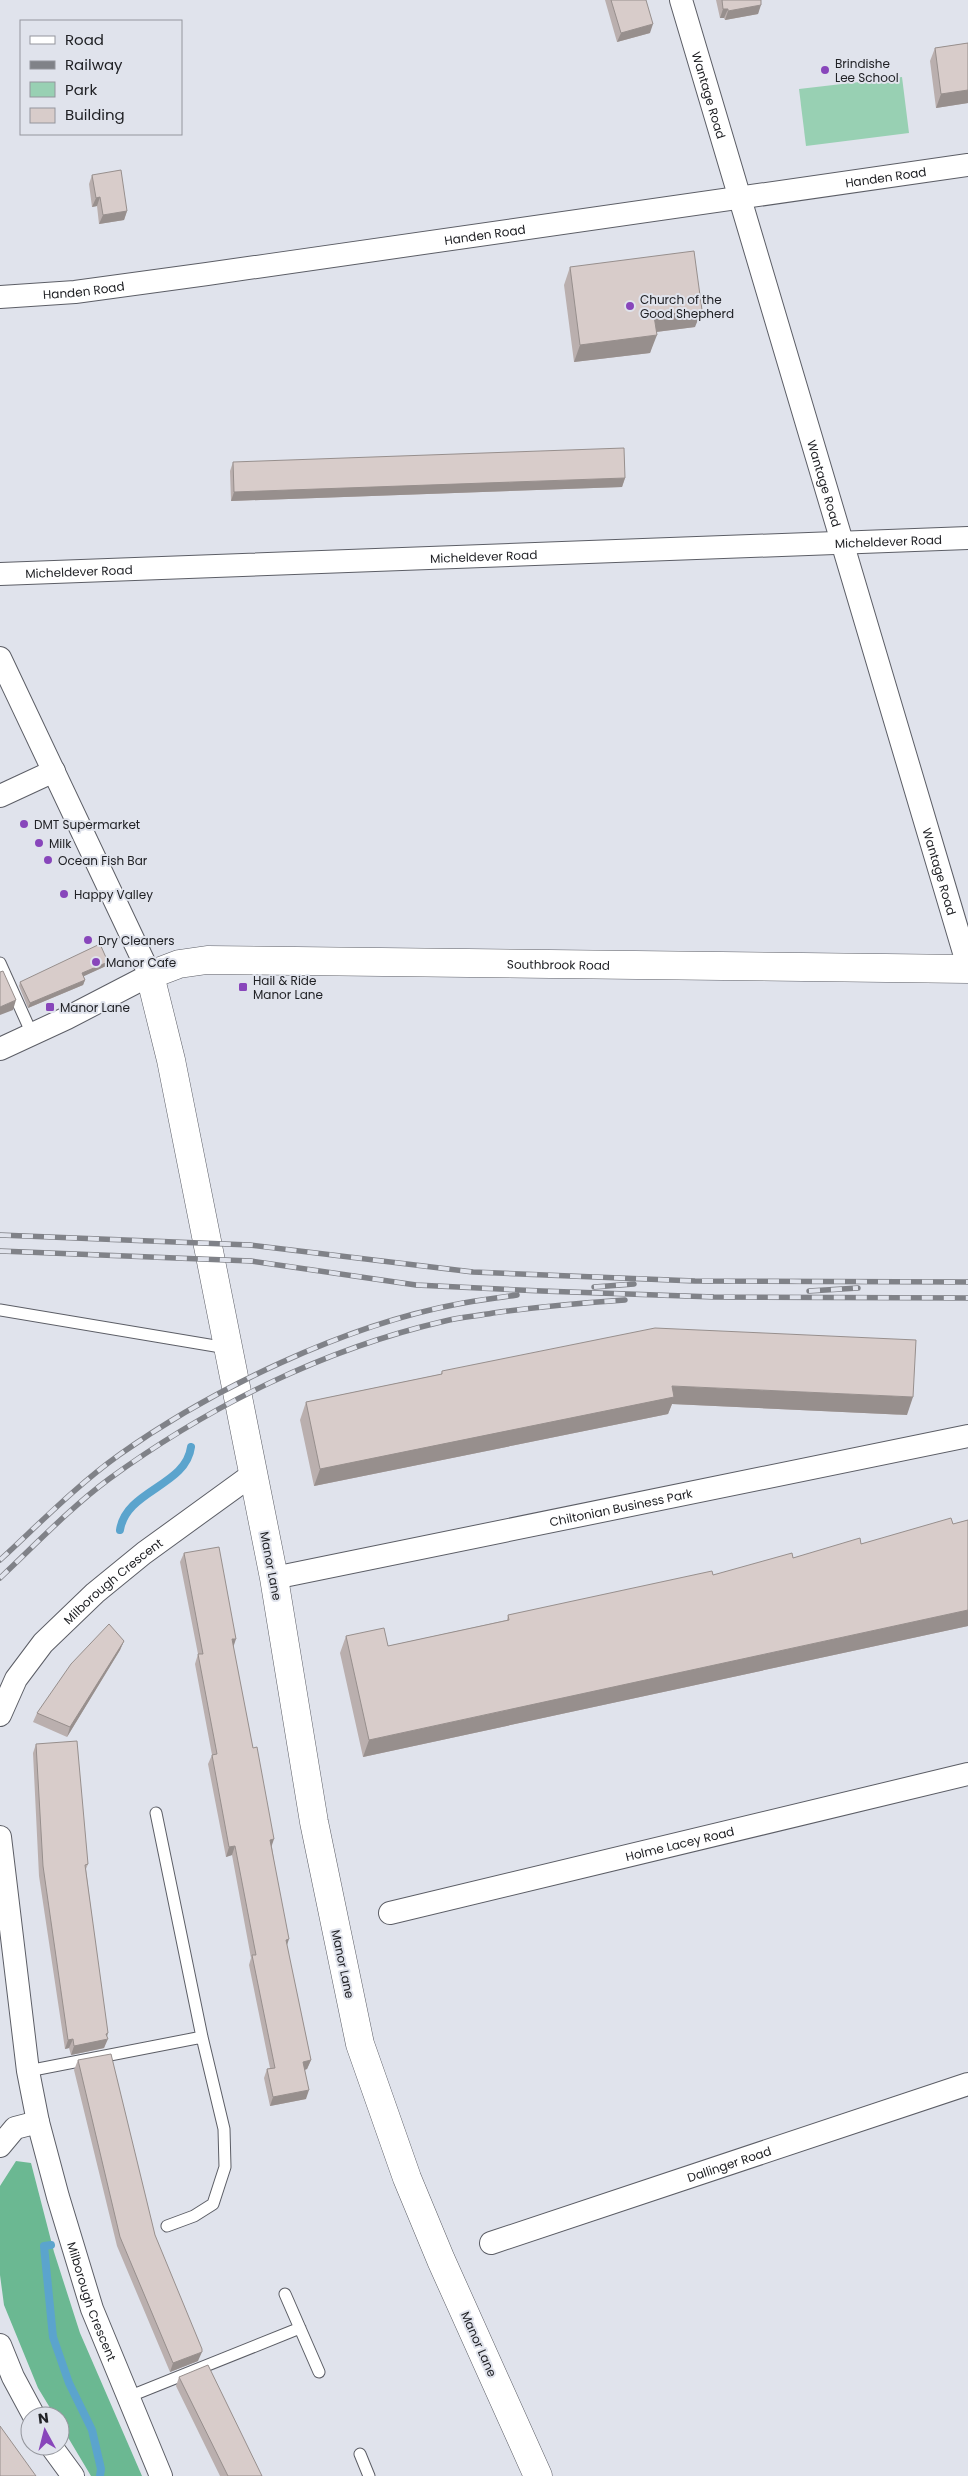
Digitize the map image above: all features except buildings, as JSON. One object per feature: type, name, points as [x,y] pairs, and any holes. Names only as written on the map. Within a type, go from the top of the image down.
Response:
[{"type":"street","name":"Wantage Road","points":[[681,0],[968,968]]},
{"type":"street","name":"Handen Road","points":[[0,297],[75,292],[968,165]]},
{"type":"street","name":"Micheldever Road","points":[[0,574],[968,538]]},
{"type":"street","name":"Manor Lane","points":[[0,658],[150,975],[171,1060],[274,1578],[314,1822],[360,2044],[408,2178],[430,2232],[538,2476]]},
{"type":"street","points":[[0,796],[54,771]]},
{"type":"street","name":"Southbrook Road","points":[[150,975],[180,964],[207,960],[968,968]]},
{"type":"street","points":[[0,1049],[150,975]]},
{"type":"street","name":"Chiltonian Business Park","points":[[274,1578],[968,1436]]},
{"type":"street","name":"Milborough Crescent","points":[[0,1715],[16,1679],[43,1643],[95,1593],[144,1553],[253,1474]]},
{"type":"street","name":"Holme Lacey Road","points":[[390,1913],[968,1774]]},
{"type":"street","name":"Milborough Crescent","points":[[0,1837],[28,2071],[38,2122],[58,2197],[92,2309],[161,2476]]},
{"type":"street","name":"Dallinger Road","points":[[491,2243],[968,2084]]},
{"type":"street","points":[[0,2146],[15,2128],[38,2122]]},
{"type":"street","points":[[0,2345],[6,2380],[26,2406]]},
{"type":"street","points":[[58,2456],[73,2476]]},
{"type":"lane","points":[[0,963],[32,1034]]},
{"type":"lane","points":[[0,1310],[227,1348]]},
{"type":"lane","points":[[156,1813],[202,2037],[224,2129],[225,2167],[213,2204],[194,2216],[167,2226]]},
{"type":"lane","points":[[28,2071],[202,2037]]},
{"type":"lane","points":[[285,2294],[319,2372]]},
{"type":"lane","points":[[128,2397],[300,2328]]},
{"type":"lane","points":[[360,2454],[370,2476]]},
{"type":"green space","points":[[902,77],[909,133],[806,146],[799,89]]},
{"type":"green space","points":[[16,2161],[31,2163],[54,2252],[80,2333],[142,2476],[91,2476],[70,2441],[70,2406],[49,2406],[38,2388],[4,2305],[0,2275],[0,2186]]},
{"type":"waterway","points":[[120,1530],[125,1517],[133,1506],[179,1471],[187,1460],[191,1447]]},
{"type":"waterway","points":[[51,2245],[44,2246],[53,2337],[69,2383],[92,2430],[101,2469],[100,2476]]},
{"type":"railway","points":[[0,1235],[250,1245],[473,1272],[695,1281],[968,1282]]},
{"type":"railway","points":[[0,1251],[251,1261],[416,1285],[714,1297],[968,1298]]},
{"type":"railway","points":[[594,1287],[634,1284]]},
{"type":"railway","points":[[809,1291],[858,1288]]},
{"type":"railway","points":[[0,1560],[73,1492],[119,1455],[156,1430],[237,1384],[281,1363],[370,1327],[458,1304],[517,1295]]},
{"type":"railway","points":[[0,1578],[80,1502],[109,1479],[187,1427],[269,1383],[356,1347],[451,1320],[526,1309],[625,1300]]},
{"type":"place","name":"Brindishe Lee School","points":[[825,70]]},
{"type":"place","name":"Church of the Good Shepherd","points":[[630,306]]},
{"type":"place","name":"DMT Supermarket","points":[[24,824]]},
{"type":"place","name":"Milk","points":[[39,843]]},
{"type":"place","name":"Ocean Fish Bar","points":[[48,860]]},
{"type":"place","name":"Happy Valley","points":[[64,894]]},
{"type":"place","name":"Dry Cleaners","points":[[88,940]]},
{"type":"place","name":"Manor Cafe","points":[[96,962]]},
{"type":"place","name":"Hail & Ride Manor Lane","points":[[243,987]]},
{"type":"place","name":"Manor Lane","points":[[50,1007]]}]
